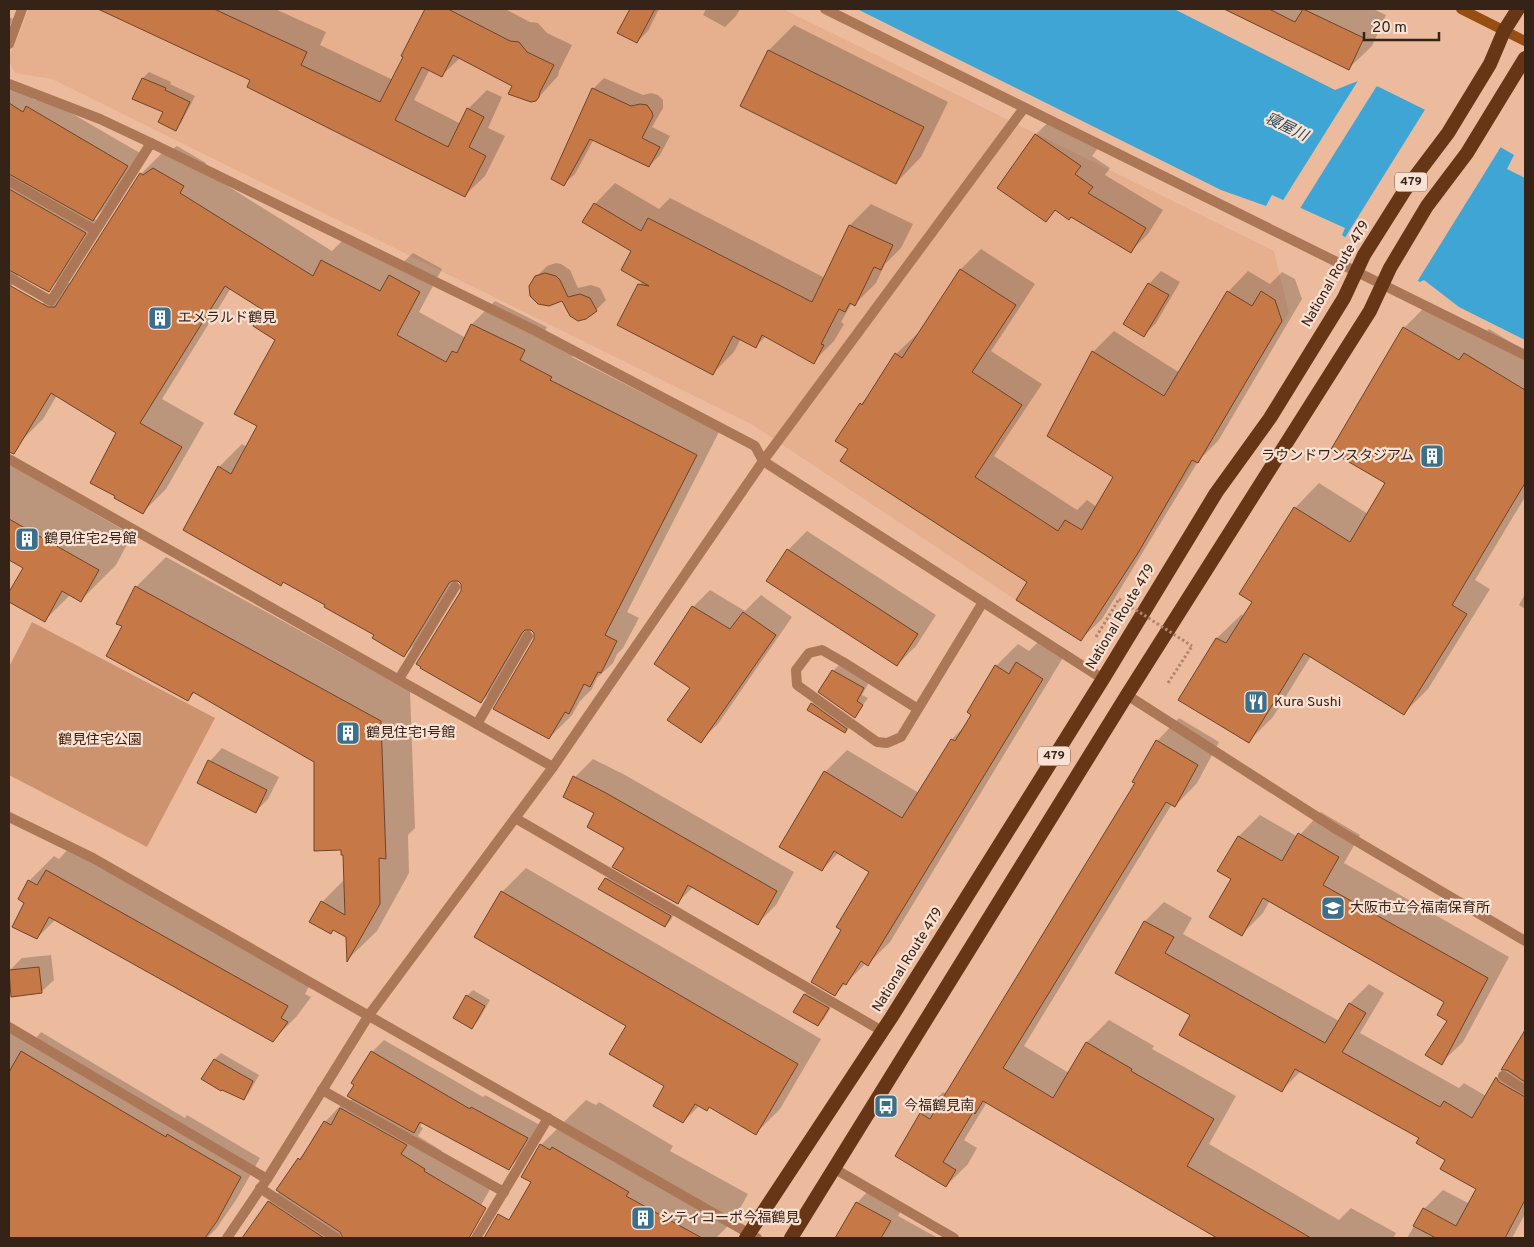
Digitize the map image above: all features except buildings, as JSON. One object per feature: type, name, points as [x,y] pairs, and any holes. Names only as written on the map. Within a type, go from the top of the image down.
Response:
[{"type":"highway","name":"National Route 479","points":[[750,1237],[1103,678],[1216,493],[1270,418],[1344,298],[1364,255],[1405,190],[1448,133],[1490,64],[1504,31],[1518,9]]},
{"type":"highway","name":"479","points":[[791,1238],[1127,695],[1370,311],[1390,268],[1427,206],[1467,153],[1525,58]]},
{"type":"main road","points":[[1461,9],[1525,41]]},
{"type":"street","points":[[9,44],[22,9]]},
{"type":"street","points":[[824,9],[1525,355]]},
{"type":"street","points":[[9,84],[100,119],[151,143],[536,331],[755,446],[763,461],[1103,678]]},
{"type":"street","points":[[227,1238],[369,1015],[553,767],[763,461],[1024,108]]},
{"type":"street","points":[[9,277],[51,301],[151,143]]},
{"type":"street","points":[[9,181],[95,230]]},
{"type":"street","points":[[9,459],[553,767]]},
{"type":"street","points":[[399,679],[455,587]]},
{"type":"street","points":[[918,709],[822,650],[809,653],[796,670],[797,685],[877,742],[888,743],[900,737],[918,709],[983,602]]},
{"type":"street","points":[[477,724],[528,636]]},
{"type":"street","points":[[1127,695],[1336,829],[1525,941]]},
{"type":"street","points":[[9,817],[93,858],[548,1118],[750,1237]]},
{"type":"street","points":[[515,818],[882,1030]]},
{"type":"street","points":[[9,1027],[266,1179]]},
{"type":"street","points":[[1503,1076],[1525,1090]]},
{"type":"street","points":[[322,1090],[504,1192]]},
{"type":"street","points":[[476,1238],[548,1118]]},
{"type":"street","points":[[835,1169],[954,1238]]},
{"type":"street","points":[[260,1188],[336,1238]]},
{"type":"path","points":[[1096,637],[1119,599],[1192,646],[1168,683]]},
{"type":"shaded area","points":[[29,9],[783,9],[1274,251],[1289,313],[1081,641],[751,424],[52,79],[15,73],[9,57]]},
{"type":"green space","name":"鶴見住宅公園","points":[[32,622],[215,718],[147,847],[9,775],[9,667]]},
{"type":"water","name":"寝屋川","points":[[857,9],[1174,9],[1335,90],[1358,81],[1379,87],[1514,155],[1507,169],[1525,178],[1525,340],[1459,307],[1424,280],[1420,282],[1343,243],[1346,238],[1342,235],[1345,228],[1272,195],[1266,206],[1221,190]]},
{"type":"pier","points":[[1359,79],[1378,84],[1299,210],[1282,202]]},
{"type":"pier","points":[[1426,108],[1502,145],[1417,282],[1341,244]]},
{"type":"place","name":"エメラルド鶴見","points":[[160,318]]},
{"type":"place","name":"ラウンドワンスタジアム","points":[[1432,456]]},
{"type":"place","name":"鶴見住宅2号館","points":[[27,539]]},
{"type":"place","name":"Kura Sushi","points":[[1256,702]]},
{"type":"place","name":"鶴見住宅1号館","points":[[348,733]]},
{"type":"place","name":"大阪市立今福南保育所","points":[[1333,908]]},
{"type":"place","name":"今福鶴見南","points":[[886,1106]]},
{"type":"place","name":"シティコーポ今福鶴見","points":[[643,1218]]}]
